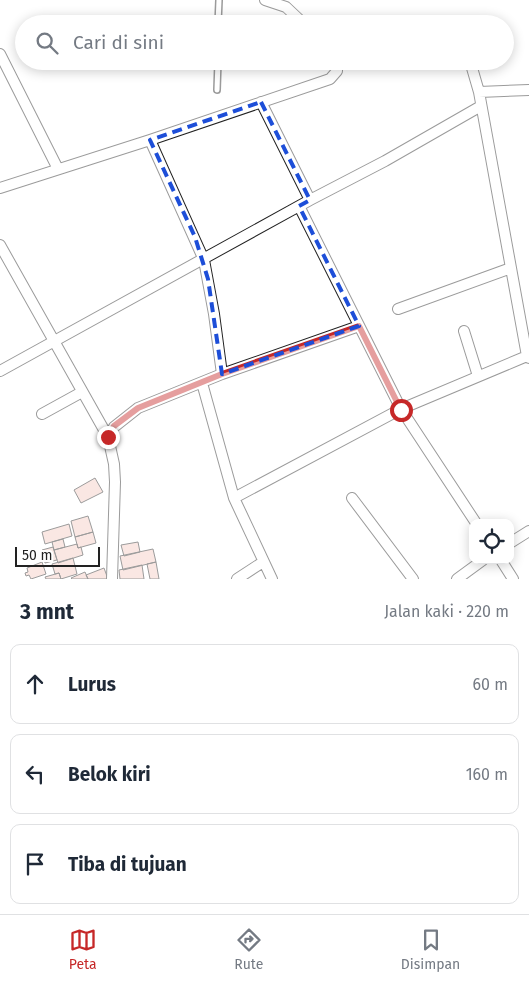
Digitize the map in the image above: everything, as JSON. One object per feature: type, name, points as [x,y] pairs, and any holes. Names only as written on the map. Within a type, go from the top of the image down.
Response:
[{"type":"street","points":[[265,0],[286,7],[294,15]]},
{"type":"street","points":[[0,54],[58,169]]},
{"type":"street","points":[[0,188],[330,79],[337,70]]},
{"type":"street","points":[[234,498],[401,410],[478,376],[528,357],[479,92],[473,70]]},
{"type":"street","points":[[479,92],[529,90]]},
{"type":"street","points":[[261,102],[310,200]]},
{"type":"street","points":[[0,371],[310,200],[385,161],[481,106]]},
{"type":"street","points":[[150,140],[204,260],[222,374]]},
{"type":"street","points":[[299,206],[401,410],[473,519]]},
{"type":"street","points":[[0,245],[108,437],[114,464],[115,482],[112,579]]},
{"type":"street","points":[[398,309],[511,268]]},
{"type":"street","points":[[108,437],[114,426],[138,408],[222,374],[359,326]]},
{"type":"street","points":[[464,332],[478,376]]},
{"type":"street","points":[[202,383],[234,498],[272,579]]},
{"type":"street","points":[[42,414],[82,392]]},
{"type":"street","points":[[352,498],[414,579]]},
{"type":"street","points":[[514,540],[529,531]]},
{"type":"street","points":[[237,579],[263,562]]},
{"type":"street","points":[[457,579],[478,564]]},
{"type":"street","points":[[504,564],[513,579]]},
{"type":"lane","points":[[218,15],[219,0]]},
{"type":"lane","points":[[217,90],[218,70]]},
{"type":"highlighted area","points":[[261,102],[310,200],[299,206],[359,326],[222,374],[208,279],[195,237],[150,140]]},
{"type":"building","points":[[95,478],[103,492],[81,503],[74,490]]},
{"type":"building","points":[[88,516],[93,532],[75,537],[71,521]]},
{"type":"building","points":[[69,524],[72,536],[45,544],[42,532]]},
{"type":"building","points":[[93,532],[96,543],[78,548],[75,537]]},
{"type":"building","points":[[63,539],[65,547],[54,550],[52,542]]},
{"type":"building","points":[[138,542],[140,552],[124,556],[121,545]]},
{"type":"building","points":[[77,544],[78,548],[81,547],[83,555],[58,563],[54,550]]},
{"type":"building","points":[[53,547],[57,560],[45,563],[42,550]]},
{"type":"building","points":[[153,549],[156,562],[123,570],[120,556]]},
{"type":"building","points":[[73,558],[77,574],[61,579],[59,573],[55,574],[52,564]]},
{"type":"building","points":[[42,562],[46,574],[31,579],[29,575],[26,576],[27,568]]},
{"type":"building","points":[[156,562],[159,579],[150,579],[147,564]]},
{"type":"building","points":[[142,565],[144,579],[120,579],[119,570]]},
{"type":"building","points":[[104,568],[108,579],[88,579],[86,575]]},
{"type":"building","points":[[85,572],[88,579],[71,578]]},
{"type":"building","points":[[59,573],[61,579],[46,579],[45,577]]},
{"type":"route","points":[[108,437],[114,426],[138,408],[222,374],[359,326],[401,410]]}]
